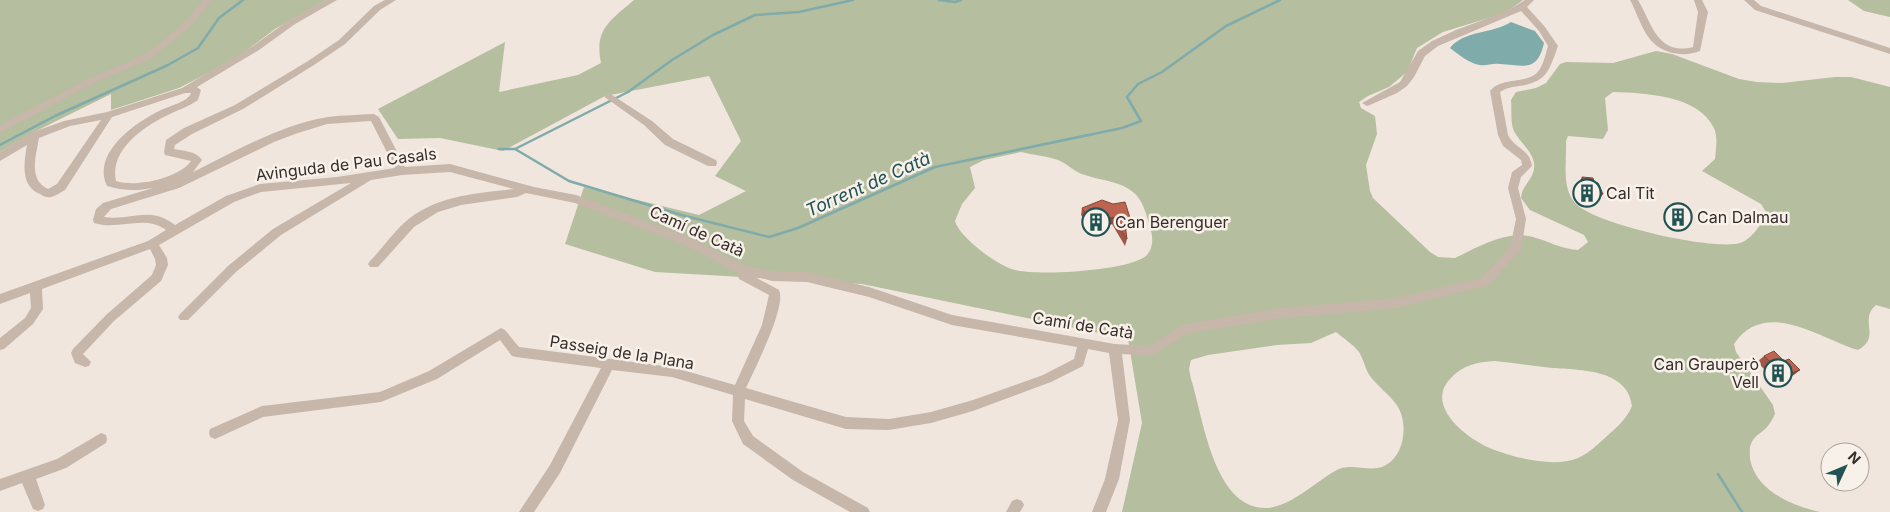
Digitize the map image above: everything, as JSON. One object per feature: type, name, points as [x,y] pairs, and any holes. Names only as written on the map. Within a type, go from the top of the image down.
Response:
[{"type":"street","points":[[0,129],[82,85],[148,56],[186,26],[208,0]]},
{"type":"street","points":[[0,157],[34,136],[68,123],[108,115],[185,90],[256,48],[292,22],[333,0]]},
{"type":"street","points":[[185,90],[196,90],[195,98],[154,118],[141,127],[115,153],[108,169],[111,183],[117,187],[136,188],[172,178],[193,167],[197,160],[194,157],[169,152],[170,143],[188,131],[238,108],[310,63],[342,42],[377,8],[392,0]]},
{"type":"street","points":[[1634,0],[1641,9],[1652,39],[1661,46],[1685,53],[1697,49],[1703,12],[1698,0]]},
{"type":"street","points":[[1748,0],[1758,8],[1890,51]]},
{"type":"street","points":[[1367,103],[1405,83],[1415,70],[1422,52],[1437,43],[1504,17],[1526,4]]},
{"type":"street","name":"Camí de Catà","points":[[450,168],[576,199],[689,242],[743,270],[772,276],[807,277],[869,292],[952,320],[1115,349],[1151,351],[1185,329],[1283,313],[1398,302],[1485,282],[1515,250],[1521,219],[1513,188],[1516,176],[1527,166],[1526,158],[1507,142],[1503,135],[1494,91],[1500,85],[1533,80],[1542,74],[1553,46],[1526,4]]},
{"type":"street","points":[[609,96],[648,123],[669,142],[712,163]]},
{"type":"street","points":[[34,136],[28,166],[30,177],[39,189],[49,194],[61,187],[104,124],[108,115]]},
{"type":"street","points":[[175,231],[163,221],[145,216],[106,222],[98,220],[100,212],[107,206],[175,185],[270,139],[327,121],[374,117],[402,171]]},
{"type":"street","name":"Avinguda de Pau Casals","points":[[0,300],[152,244],[230,199],[260,188],[402,171],[450,168]]},
{"type":"street","points":[[184,317],[232,269],[277,232],[373,175]]},
{"type":"street","points":[[374,264],[387,253],[401,233],[424,214],[456,201],[517,193],[526,188]]},
{"type":"street","points":[[85,362],[79,359],[77,353],[84,344],[110,318],[157,278],[162,265],[161,258],[152,244]]},
{"type":"street","points":[[743,270],[743,276],[750,281],[767,287],[775,293],[775,300],[768,325],[739,391],[738,421],[748,440],[798,476],[863,512]]},
{"type":"street","points":[[1,343],[29,321],[37,309],[36,287]]},
{"type":"street","name":"Passeig de la Plana","points":[[215,433],[262,412],[381,397],[433,375],[501,333],[516,352],[672,372],[846,423],[864,426],[923,420],[988,400],[1063,373],[1079,362],[1084,343]]},
{"type":"street","points":[[1099,512],[1112,479],[1124,420],[1115,349]]},
{"type":"street","points":[[526,512],[555,469],[609,364]]},
{"type":"street","points":[[0,485],[61,464],[102,439]]},
{"type":"street","points":[[29,474],[29,483],[38,505]]},
{"type":"green space","points":[[0,0],[326,0],[275,29],[239,56],[179,88],[111,110],[111,94],[28,135],[0,152]]},
{"type":"green space","points":[[634,0],[1523,0],[1505,13],[1443,32],[1417,48],[1407,72],[1389,87],[1359,102],[1361,108],[1375,116],[1377,134],[1366,165],[1373,198],[1430,252],[1438,257],[1455,258],[1492,241],[1512,236],[1523,235],[1533,237],[1560,247],[1578,250],[1588,242],[1584,235],[1530,210],[1521,198],[1533,173],[1534,163],[1531,154],[1514,131],[1511,100],[1516,92],[1536,88],[1546,83],[1560,64],[1566,62],[1613,63],[1656,51],[1672,54],[1739,79],[1757,82],[1782,83],[1851,77],[1890,87],[1890,309],[1876,305],[1871,311],[1868,340],[1858,350],[1794,325],[1777,322],[1761,324],[1747,330],[1734,344],[1736,352],[1773,405],[1775,414],[1768,426],[1756,436],[1751,444],[1750,459],[1759,480],[1776,495],[1787,501],[1820,512],[1122,512],[1142,423],[1128,339],[862,284],[655,272],[565,244],[584,187],[699,215],[746,191],[715,176],[741,141],[709,76],[605,96],[503,151],[440,138],[398,139],[378,109],[505,42],[499,92],[578,75],[601,63],[599,51],[602,34],[611,20]],"holes":[[[1613,92],[1655,95],[1683,102],[1706,117],[1714,128],[1716,147],[1715,159],[1702,171],[1761,204],[1766,212],[1765,216],[1753,235],[1740,243],[1726,244],[1681,239],[1628,227],[1586,211],[1575,203],[1566,181],[1566,141],[1568,136],[1603,139],[1608,130],[1605,98]],[[1021,152],[1054,159],[1081,174],[1126,187],[1137,196],[1145,211],[1152,238],[1152,246],[1149,253],[1136,261],[1103,269],[1082,271],[1027,272],[1008,268],[999,263],[972,243],[958,228],[955,221],[962,204],[975,188],[970,167],[984,160]],[[1336,332],[1357,349],[1370,376],[1393,400],[1400,411],[1404,428],[1401,446],[1397,454],[1386,465],[1374,468],[1341,468],[1278,506],[1269,508],[1250,505],[1235,495],[1223,478],[1214,458],[1206,437],[1191,379],[1189,369],[1191,360],[1208,355],[1277,345],[1311,343]],[[1495,361],[1589,371],[1601,374],[1612,378],[1622,385],[1629,394],[1632,406],[1617,426],[1593,449],[1578,458],[1557,462],[1535,461],[1523,458],[1483,445],[1462,430],[1446,411],[1442,400],[1443,390],[1455,374],[1465,367],[1476,363]]]},
{"type":"green space","points":[[1848,0],[1890,0],[1890,17],[1864,11]]},
{"type":"water","points":[[1511,22],[1535,31],[1544,43],[1538,59],[1533,63],[1523,66],[1480,65],[1468,61],[1450,48],[1463,38],[1496,29]]},
{"type":"building","points":[[1582,177],[1593,178],[1594,182],[1598,183],[1603,194],[1588,193]]},
{"type":"building","points":[[1102,200],[1113,204],[1125,202],[1131,221],[1125,225],[1127,239],[1113,217],[1092,224],[1082,208]]},
{"type":"building","points":[[1774,351],[1784,361],[1789,359],[1800,370],[1784,375],[1764,356]]},
{"type":"waterway","points":[[0,145],[55,116],[168,65],[198,48],[219,18],[243,0]]},
{"type":"waterway","points":[[515,149],[628,92],[672,60],[713,35],[755,15],[799,12],[853,0]]},
{"type":"waterway","points":[[939,0],[955,2],[961,0]]},
{"type":"waterway","name":"Torrent de Catà","points":[[515,149],[569,181],[685,216],[769,237],[798,228],[935,167],[1122,128],[1141,121],[1127,97],[1138,84],[1162,72],[1226,26],[1280,0]]},
{"type":"waterway","name":"Torrent de Catà","points":[[499,149],[515,149]]},
{"type":"waterway","points":[[1718,474],[1742,512]]},
{"type":"place","name":"Cal Tit","points":[[1587,193]]},
{"type":"place","name":"Can Dalmau","points":[[1678,217]]},
{"type":"place","name":"Can Berenguer","points":[[1096,222]]},
{"type":"place","name":"Can Grauperò Vell","points":[[1778,373]]}]
